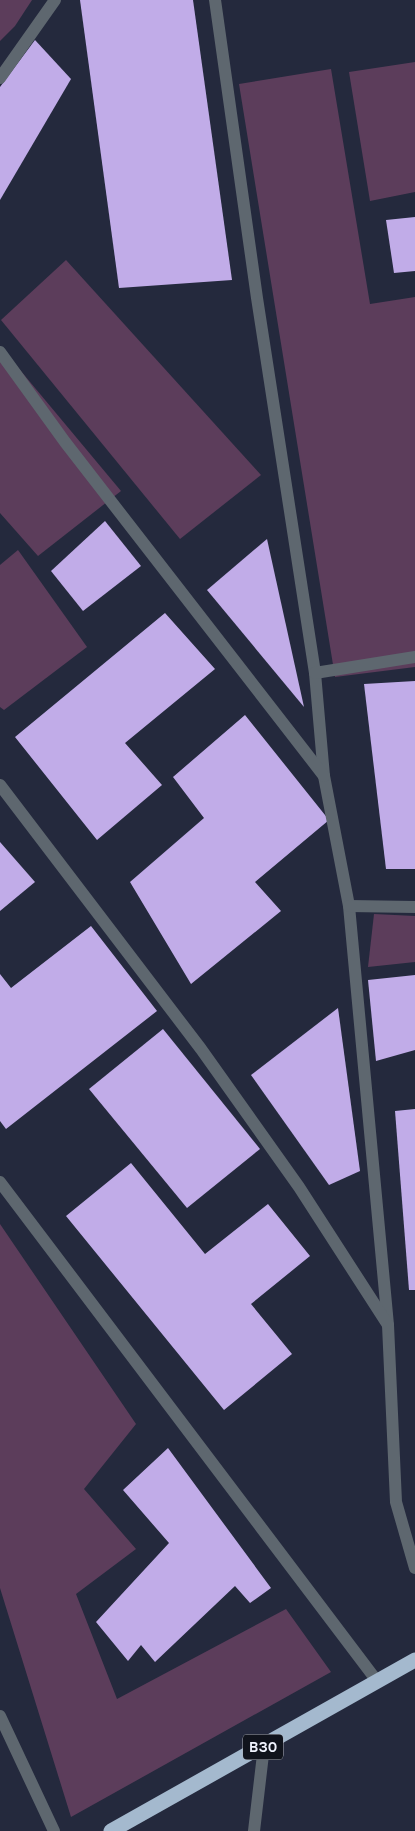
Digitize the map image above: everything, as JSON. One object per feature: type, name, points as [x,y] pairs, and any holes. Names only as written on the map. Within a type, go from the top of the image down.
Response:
[{"type":"highway","name":"B30","points":[[111,1831],[415,1660]]},
{"type":"street","points":[[0,78],[55,0]]},
{"type":"street","points":[[216,0],[260,317],[315,673],[324,776],[349,906],[388,1325],[396,1502],[415,1568]]},
{"type":"street","points":[[0,352],[77,458],[324,776]]},
{"type":"street","points":[[315,673],[415,657]]},
{"type":"street","points":[[0,785],[201,1049],[299,1187],[388,1325]]},
{"type":"street","points":[[349,906],[415,908]]},
{"type":"street","points":[[0,1182],[377,1681]]},
{"type":"street","points":[[0,1716],[54,1831]]},
{"type":"street","points":[[254,1831],[264,1746]]},
{"type":"shaded area","points":[[0,0],[32,0],[15,26],[0,41]]},
{"type":"shaded area","points":[[415,62],[415,192],[370,201],[349,72]]},
{"type":"shaded area","points":[[331,69],[370,304],[415,297],[415,667],[335,677],[239,84]]},
{"type":"shaded area","points":[[66,260],[261,475],[180,539],[1,320]]},
{"type":"shaded area","points":[[0,346],[121,491],[38,556],[0,513]]},
{"type":"shaded area","points":[[18,550],[87,647],[4,710],[0,707],[0,565]]},
{"type":"shaded area","points":[[374,914],[415,916],[415,962],[368,967]]},
{"type":"shaded area","points":[[0,1224],[136,1424],[84,1489],[136,1549],[76,1594],[117,1699],[286,1609],[331,1672],[71,1817],[0,1588]]},
{"type":"building","points":[[80,0],[193,0],[232,280],[119,288]]},
{"type":"building","points":[[35,40],[71,79],[0,200],[0,87]]},
{"type":"building","points":[[415,217],[415,271],[394,273],[386,220]]},
{"type":"building","points":[[105,521],[141,566],[83,611],[51,571]]},
{"type":"building","points":[[267,539],[304,707],[207,590]]},
{"type":"building","points":[[165,613],[215,669],[125,743],[162,785],[97,840],[15,737]]},
{"type":"building","points":[[415,681],[415,869],[386,869],[364,684]]},
{"type":"building","points":[[245,715],[329,820],[255,882],[281,911],[191,984],[130,882],[204,818],[173,777]]},
{"type":"building","points":[[0,842],[35,882],[0,911]]},
{"type":"building","points":[[91,926],[157,1011],[6,1129],[0,1121],[0,974],[11,988]]},
{"type":"building","points":[[415,975],[415,1050],[376,1061],[368,980]]},
{"type":"building","points":[[338,1008],[360,1171],[329,1185],[251,1075]]},
{"type":"building","points":[[163,1029],[260,1149],[187,1208],[89,1089]]},
{"type":"building","points":[[415,1109],[415,1290],[409,1290],[395,1111]]},
{"type":"building","points":[[131,1163],[205,1254],[268,1204],[310,1256],[251,1304],[292,1354],[224,1410],[66,1216]]},
{"type":"building","points":[[168,1448],[271,1588],[250,1603],[235,1586],[155,1662],[141,1645],[128,1661],[96,1622],[169,1543],[123,1490]]}]
